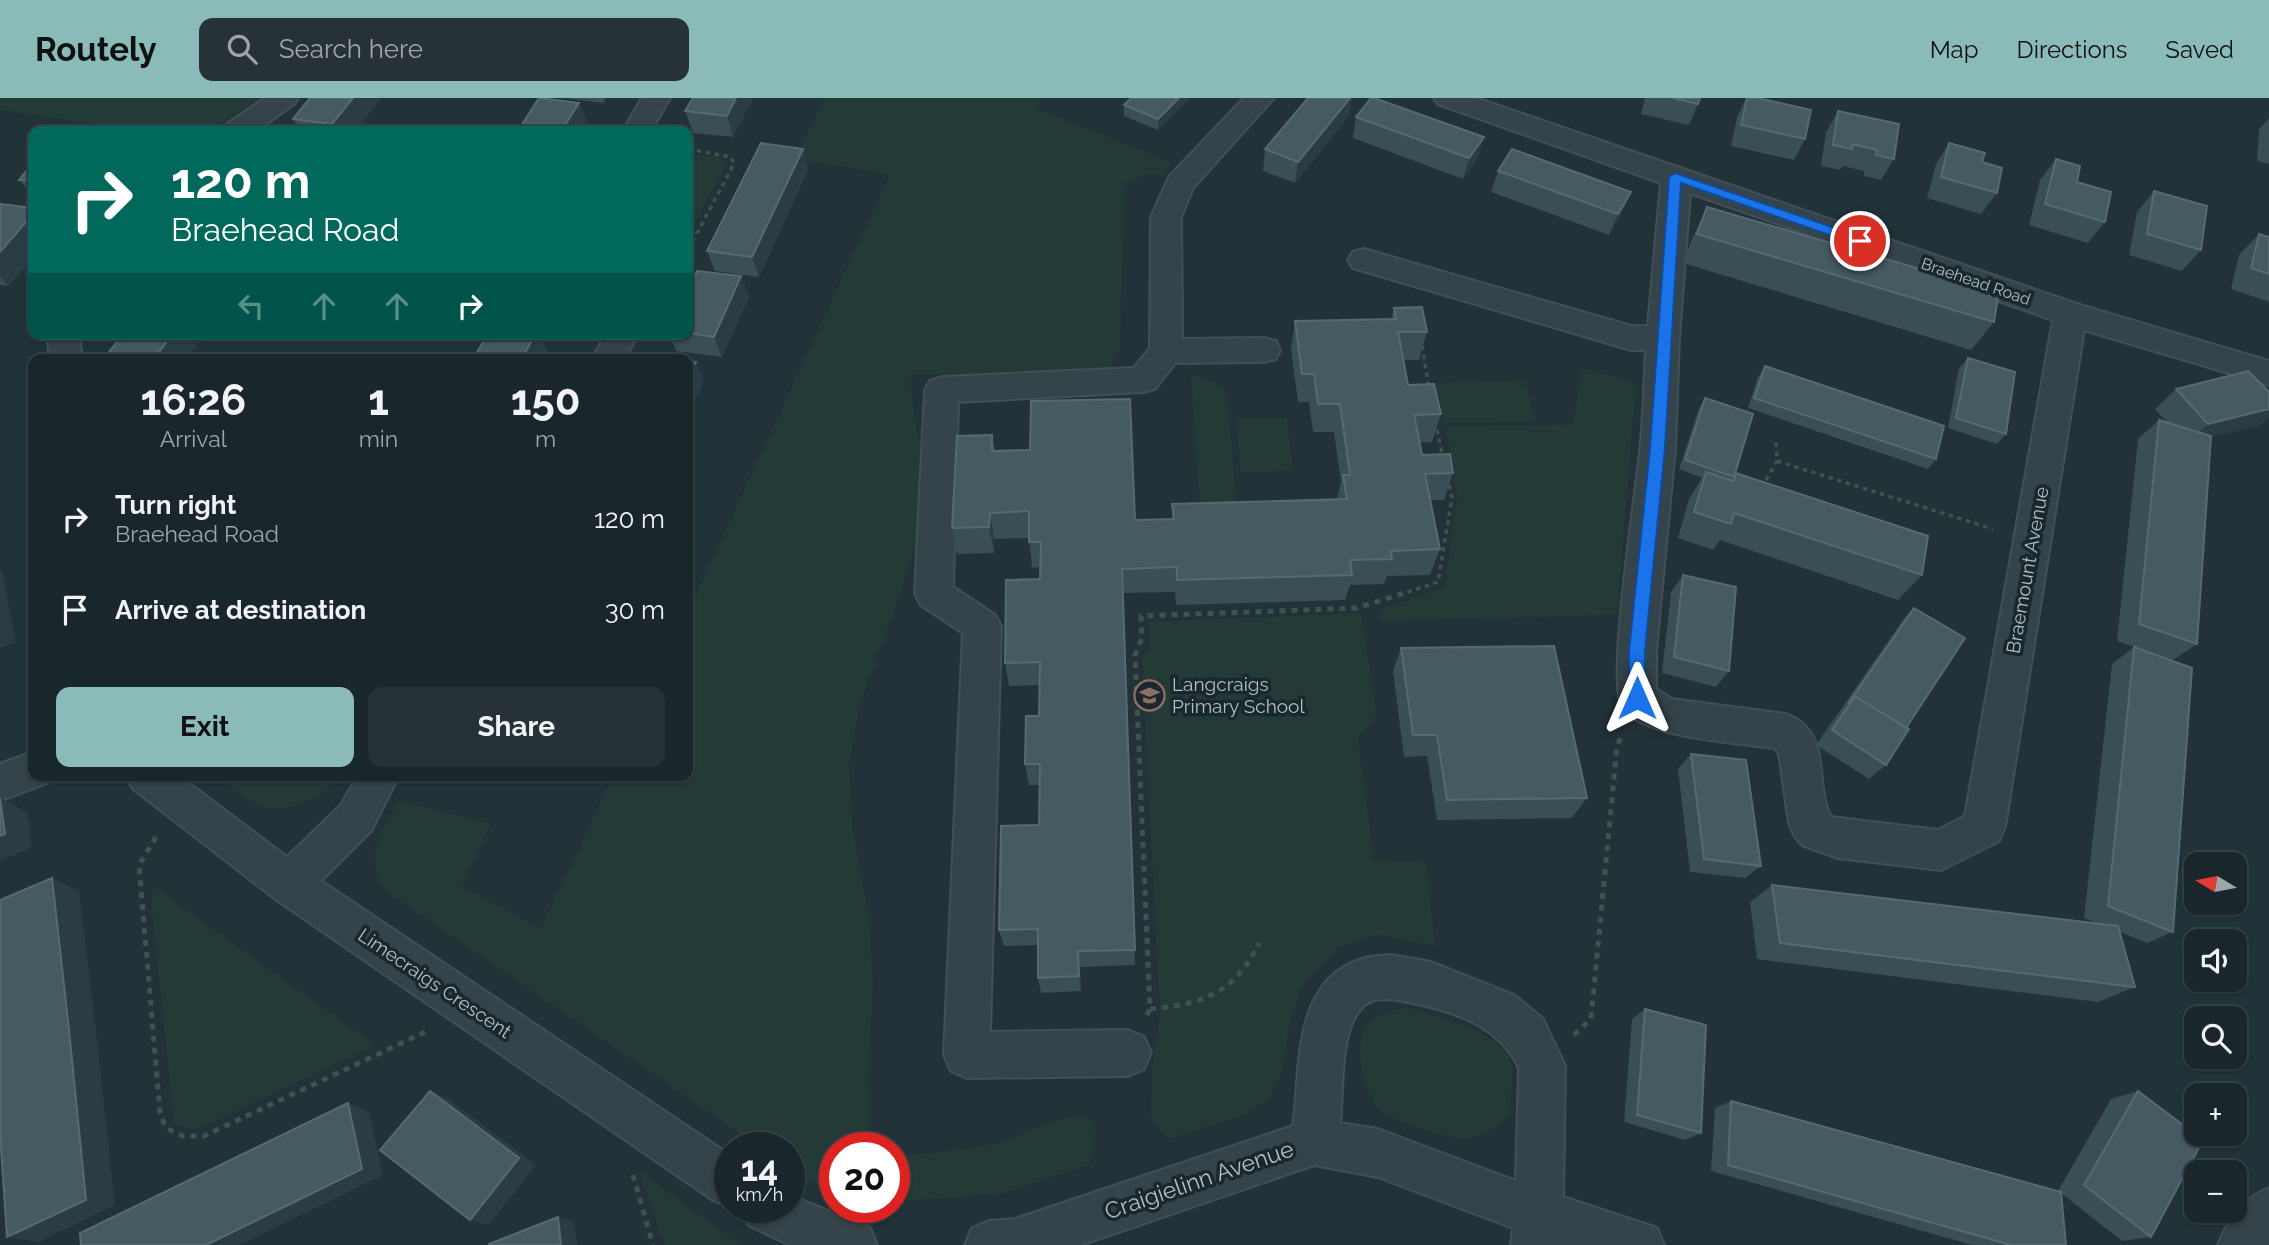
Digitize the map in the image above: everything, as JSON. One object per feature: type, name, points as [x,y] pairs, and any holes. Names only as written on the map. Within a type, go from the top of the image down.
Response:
[{"type":"street","points":[[244,126],[284,98]]},
{"type":"street","points":[[639,126],[656,98]]},
{"type":"street","points":[[1128,1053],[967,1055],[982,626],[934,594],[942,390],[1143,380],[1166,351],[1166,217],[1180,184],[1259,98]]},
{"type":"street","name":"Braehead Road","points":[[1448,98],[2070,314],[2269,373]]},
{"type":"street","points":[[1637,698],[1637,651],[1655,485],[1675,177]]},
{"type":"street","points":[[1364,260],[1631,338],[1663,338]]},
{"type":"street","name":"Braemount Avenue","points":[[1637,698],[1665,715],[1786,732],[1798,748],[1810,823],[1817,831],[1827,836],[1941,849],[1984,827],[2070,314]]},
{"type":"street","points":[[1166,351],[1257,360]]},
{"type":"street","points":[[0,783],[28,772]]},
{"type":"street","points":[[289,884],[356,818],[376,781]]},
{"type":"street","name":"Limecraigs Crescent","points":[[162,788],[289,884],[714,1173]]},
{"type":"street","points":[[1314,1142],[1322,1050],[1333,1007],[1362,980],[1391,977],[1431,984],[1498,1011],[1527,1035],[1542,1066],[1537,1230]]},
{"type":"street","name":"Craigielinn Avenue","points":[[989,1245],[1015,1243],[1314,1142],[1378,1153],[1537,1230],[1640,1245]]},
{"type":"street","points":[[2242,1245],[2269,1212]]},
{"type":"street","points":[[796,1223],[853,1245]]},
{"type":"path","points":[[693,150],[723,154],[731,157],[734,163],[693,241]]},
{"type":"path","points":[[1421,338],[1431,402]]},
{"type":"path","points":[[1128,1053],[1150,1009],[1135,655],[1142,638],[1141,616],[1357,608],[1438,582],[1452,497],[1434,416]]},
{"type":"path","points":[[1766,480],[1777,461],[1776,441]]},
{"type":"path","points":[[1777,461],[2032,541]]},
{"type":"path","points":[[1542,1066],[1591,1019],[1617,746],[1637,698]]},
{"type":"path","points":[[162,788],[139,864],[160,1113],[166,1128],[183,1136],[204,1136],[473,1009]]},
{"type":"path","points":[[1150,1009],[1181,1007],[1209,998],[1232,984],[1251,962],[1259,943]]},
{"type":"green space","points":[[0,98],[261,98],[218,126],[110,126],[0,110]]},
{"type":"green space","points":[[825,98],[1041,98],[1034,108],[1171,162],[1163,175],[1145,175],[1126,183],[1120,348],[1109,369],[911,375],[911,394],[923,465],[924,506],[915,549],[860,706],[849,762],[852,824],[869,919],[873,984],[868,1079],[870,1132],[819,1132],[819,1185],[805,1178],[805,1132],[738,1132],[386,891],[375,866],[375,855],[381,834],[399,801],[491,824],[462,886],[541,929],[610,781],[693,781],[693,601],[890,174],[794,159]]},
{"type":"green space","points":[[693,154],[720,157],[726,165],[693,227]]},
{"type":"green space","points":[[1582,368],[1636,383],[1617,615],[1381,621],[1379,610],[1445,587],[1457,497],[1446,427],[1573,424]]},
{"type":"green space","points":[[1198,374],[1227,391],[1237,510],[1200,509],[1191,377]]},
{"type":"green space","points":[[1525,380],[1536,421],[1443,423],[1435,383]]},
{"type":"green space","points":[[1287,418],[1293,471],[1241,473],[1236,419]]},
{"type":"green space","points":[[1361,613],[1377,715],[1358,739],[1374,860],[1426,862],[1435,946],[1379,935],[1339,946],[1307,978],[1291,1016],[1282,1072],[1269,1099],[1243,1115],[1168,1139],[1151,1120],[1152,1069],[1160,1015],[1142,659],[1150,641],[1149,622]]},
{"type":"green space","points":[[222,781],[337,781],[308,801],[286,808],[265,807]]},
{"type":"green space","points":[[153,886],[375,1045],[203,1127],[192,1129],[174,1123],[151,900]]},
{"type":"green space","points":[[1407,1007],[1473,1029],[1496,1042],[1507,1053],[1512,1070],[1511,1104],[1506,1116],[1496,1127],[1476,1137],[1455,1138],[1396,1119],[1382,1112],[1375,1104],[1361,1069],[1360,1043],[1363,1032],[1368,1023],[1376,1017]]},
{"type":"green space","points":[[1078,1116],[1092,1120],[1096,1135],[1089,1165],[1005,1193],[910,1200],[910,1155],[993,1144],[1068,1117]]},
{"type":"green space","points":[[639,1171],[741,1245],[665,1245]]},
{"type":"building","points":[[310,98],[353,98],[332,124],[293,119]]},
{"type":"building","points":[[539,98],[579,103],[564,126],[521,126]]},
{"type":"building","points":[[693,98],[736,98],[727,116],[685,111]]},
{"type":"building","points":[[1131,98],[1179,98],[1158,119],[1124,105]]},
{"type":"building","points":[[1308,98],[1350,98],[1298,162],[1265,149]]},
{"type":"building","points":[[1371,98],[1484,137],[1469,158],[1356,117]]},
{"type":"building","points":[[1673,98],[1700,98],[1698,104]]},
{"type":"building","points":[[1747,98],[1811,110],[1805,139],[1741,125]]},
{"type":"building","points":[[1838,111],[1899,124],[1894,159],[1876,155],[1877,150],[1853,144],[1852,149],[1833,145]]},
{"type":"building","points":[[761,143],[803,149],[752,257],[707,251]]},
{"type":"building","points":[[1949,143],[1985,153],[1982,162],[2002,168],[1997,193],[1941,177]]},
{"type":"building","points":[[1512,149],[1631,192],[1618,214],[1498,171]]},
{"type":"building","points":[[2056,159],[2080,166],[2077,182],[2111,192],[2105,222],[2045,204]]},
{"type":"building","points":[[28,169],[28,181],[19,180]]},
{"type":"building","points":[[2154,191],[2207,206],[2201,250],[2147,234]]},
{"type":"building","points":[[0,204],[28,207],[28,220],[0,252]]},
{"type":"building","points":[[1707,207],[1999,292],[1994,322],[1697,234]]},
{"type":"building","points":[[2259,234],[2269,237],[2269,274],[2251,268]]},
{"type":"building","points":[[697,271],[741,276],[714,337],[693,334],[693,279]]},
{"type":"building","points":[[1422,307],[1427,332],[1398,332],[1408,385],[1434,384],[1441,414],[1414,415],[1422,455],[1450,454],[1453,473],[1425,474],[1440,549],[1391,551],[1392,559],[1350,560],[1352,575],[1177,580],[1177,567],[1122,569],[1135,950],[1078,951],[1079,976],[1038,978],[1038,929],[999,930],[1001,826],[1039,825],[1040,764],[1025,764],[1026,716],[1039,716],[1040,662],[1005,663],[1006,580],[1040,579],[1041,542],[1029,542],[1029,511],[990,513],[989,527],[952,528],[957,436],[992,435],[992,451],[1030,450],[1031,401],[1130,399],[1135,520],[1174,519],[1172,504],[1347,499],[1343,475],[1350,475],[1340,404],[1318,404],[1314,374],[1302,374],[1295,321],[1396,319],[1394,308]]},
{"type":"building","points":[[118,340],[168,340],[158,354],[108,354]]},
{"type":"building","points":[[484,340],[532,340],[525,354],[476,354]]},
{"type":"building","points":[[1968,358],[2015,372],[2006,434],[1956,418]]},
{"type":"building","points":[[1765,366],[1944,426],[1936,459],[1754,398]]},
{"type":"building","points":[[2248,371],[2269,392],[2269,409],[2208,424],[2176,389]]},
{"type":"building","points":[[1705,398],[1753,414],[1734,477],[1685,460]]},
{"type":"building","points":[[2159,420],[2211,436],[2197,644],[2139,624]]},
{"type":"building","points":[[1706,472],[1734,481],[1736,473],[1928,536],[1922,575],[1734,513],[1731,524],[1694,512]]},
{"type":"building","points":[[1683,575],[1736,587],[1729,671],[1674,657]]},
{"type":"building","points":[[1914,608],[1965,638],[1906,728],[1855,696],[1848,704]]},
{"type":"building","points":[[1554,646],[1587,798],[1447,800],[1437,735],[1413,735],[1401,648]]},
{"type":"building","points":[[2134,647],[2192,668],[2173,932],[2108,906]]},
{"type":"building","points":[[1855,696],[1909,729],[1886,765],[1832,730]]},
{"type":"building","points":[[1691,754],[1746,760],[1761,866],[1704,859]]},
{"type":"building","points":[[0,798],[5,834],[0,836]]},
{"type":"building","points":[[52,878],[86,1200],[7,1237],[0,1134],[0,900]]},
{"type":"building","points":[[1772,885],[2118,926],[2135,987],[1780,943]]},
{"type":"building","points":[[1645,1009],[1706,1025],[1701,1133],[1637,1115]]},
{"type":"building","points":[[430,1091],[519,1158],[470,1220],[380,1150]]},
{"type":"building","points":[[2138,1091],[2184,1126],[2184,1146],[2200,1146],[2192,1160],[2184,1160],[2184,1175],[2151,1237],[2084,1185]]},
{"type":"building","points":[[1731,1101],[2061,1192],[2066,1245],[2011,1245],[1728,1165]]},
{"type":"building","points":[[348,1103],[362,1169],[206,1245],[81,1245],[80,1233]]},
{"type":"building","points":[[558,1217],[561,1245],[489,1245],[489,1244]]},
{"type":"place","name":"Langcraigs Primary School","points":[[1149,695]]},
{"type":"route","points":[[1637,698],[1637,651],[1658,448],[1675,177],[1860,241]]}]
